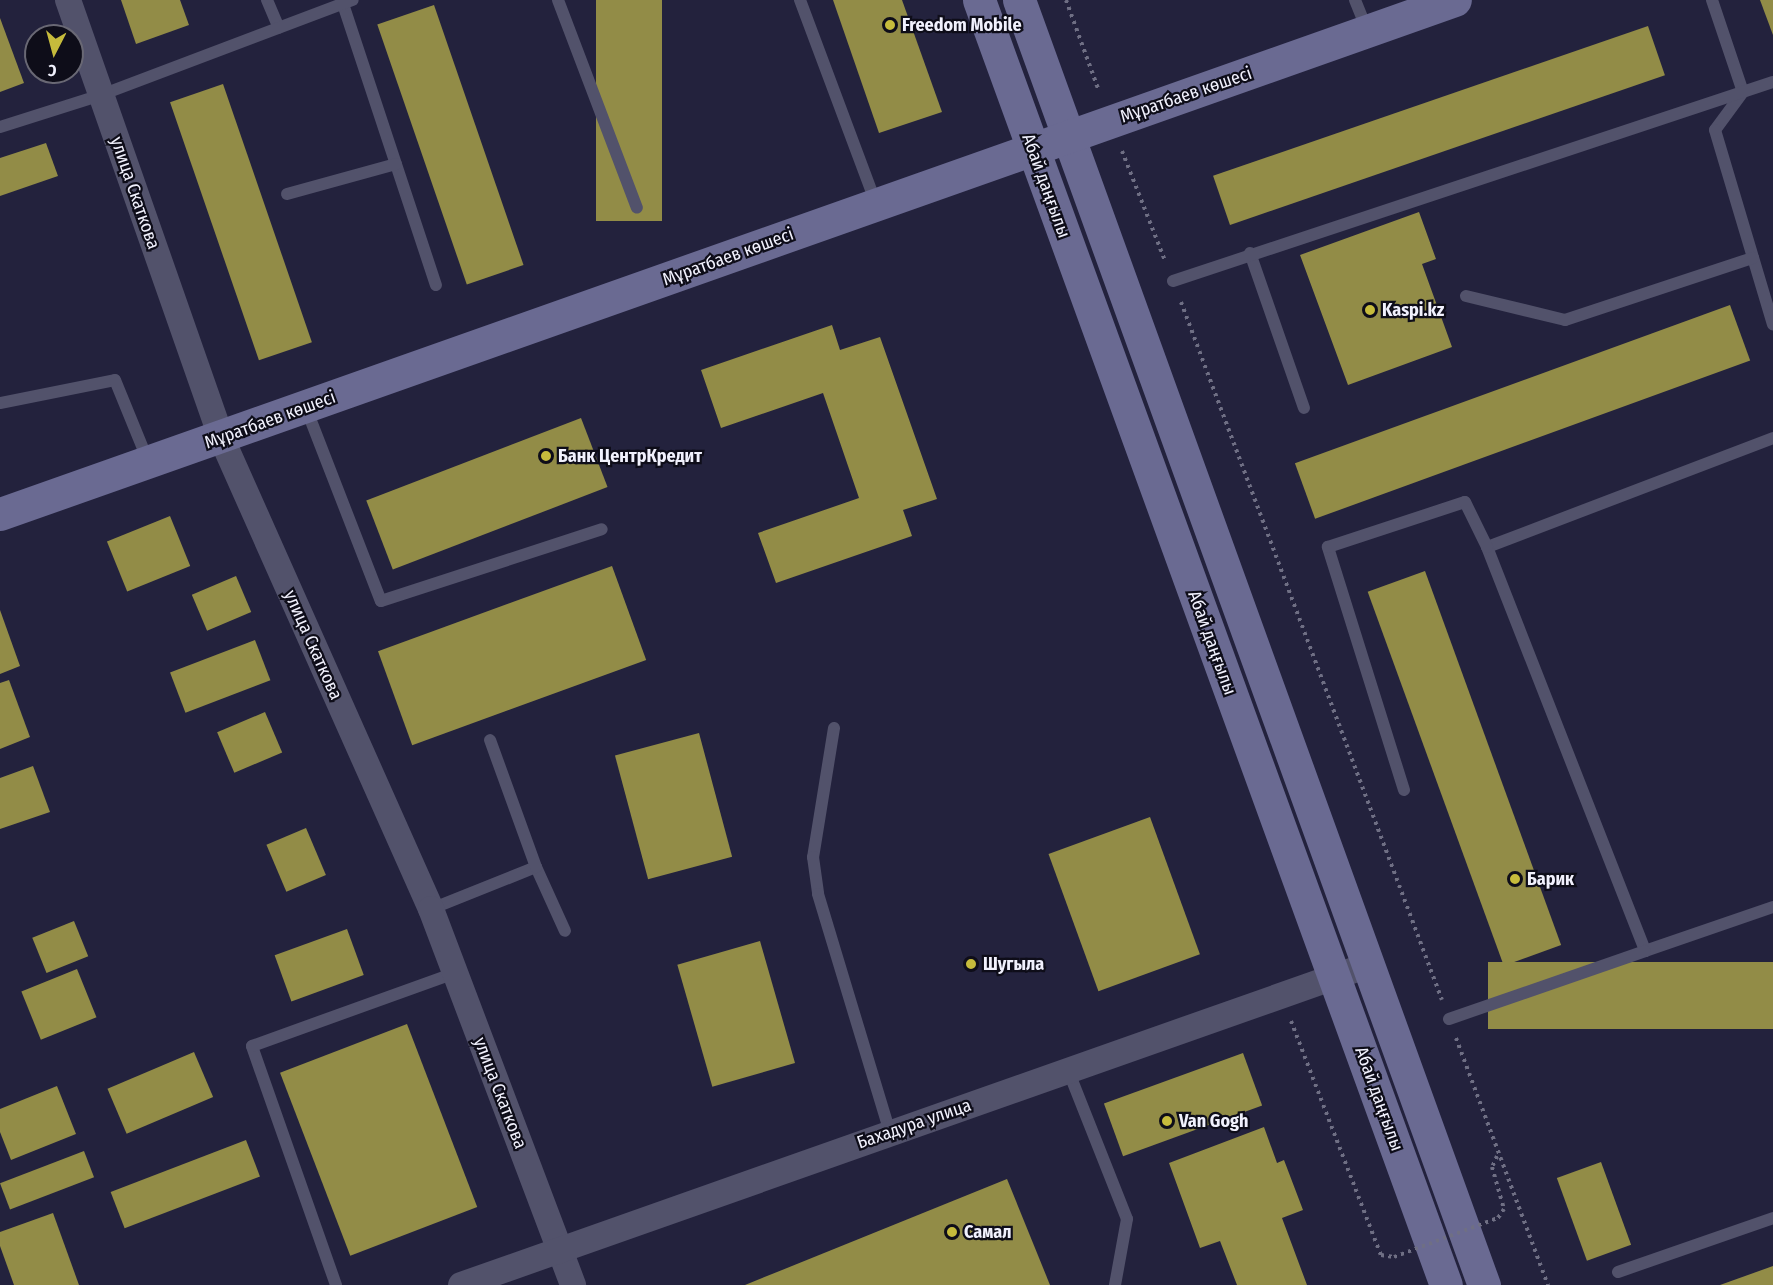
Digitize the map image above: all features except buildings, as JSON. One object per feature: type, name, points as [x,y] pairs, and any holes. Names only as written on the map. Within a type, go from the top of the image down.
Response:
[{"type":"main road","name":"Абай даңғылы","points":[[980,0],[1446,1285]]},
{"type":"main road","name":"Абай даңғылы","points":[[1019,0],[1484,1285]]},
{"type":"main road","name":"Мұратбаев көшесі","points":[[0,514],[1068,134],[1455,0]]},
{"type":"street","name":"улица Скаткова","points":[[68,0],[221,437],[430,909],[573,1285]]},
{"type":"street","name":"Бахадура улица","points":[[461,1285],[1368,964]]},
{"type":"lane","points":[[267,0],[279,28]]},
{"type":"lane","points":[[558,0],[637,208]]},
{"type":"lane","points":[[800,0],[876,204]]},
{"type":"lane","points":[[1355,0],[1367,30]]},
{"type":"lane","points":[[1712,0],[1743,92]]},
{"type":"lane","points":[[0,127],[101,95],[348,2],[396,164],[436,285]]},
{"type":"lane","points":[[1173,281],[1251,253],[1773,82]]},
{"type":"lane","points":[[1743,92],[1715,130],[1753,258],[1769,294],[1773,325]]},
{"type":"lane","points":[[287,194],[396,164]]},
{"type":"lane","points":[[1251,253],[1304,408]]},
{"type":"lane","points":[[1466,296],[1565,320],[1753,258]]},
{"type":"lane","points":[[0,403],[115,381],[148,462]]},
{"type":"lane","points":[[306,407],[381,601],[602,529]]},
{"type":"lane","points":[[1487,546],[1773,438]]},
{"type":"lane","points":[[1404,790],[1328,547],[1465,502],[1487,546],[1645,951]]},
{"type":"lane","points":[[834,728],[813,857],[818,894],[890,1133]]},
{"type":"lane","points":[[490,740],[536,867],[566,931]]},
{"type":"lane","points":[[430,909],[536,867]]},
{"type":"lane","points":[[1449,1019],[1773,907]]},
{"type":"lane","points":[[336,1285],[252,1046],[454,973]]},
{"type":"lane","points":[[1068,1070],[1127,1219],[1115,1285]]},
{"type":"lane","points":[[1618,1272],[1773,1218]]},
{"type":"path","points":[[1066,0],[1449,1019],[1497,1155],[1548,1285]]},
{"type":"path","points":[[1281,996],[1361,1209],[1381,1255],[1394,1257],[1498,1218],[1504,1209],[1492,1167],[1497,1155]]},
{"type":"place","name":"Freedom Mobile","points":[[890,25]]},
{"type":"place","name":"Kaspi.kz","points":[[1370,310]]},
{"type":"place","name":"Банк ЦентрКредит","points":[[546,456]]},
{"type":"place","name":"Барик","points":[[1515,879]]},
{"type":"place","name":"Шугыла","points":[[971,964]]},
{"type":"place","name":"Van Gogh","points":[[1167,1121]]},
{"type":"place","name":"Самал","points":[[952,1232]]}]
